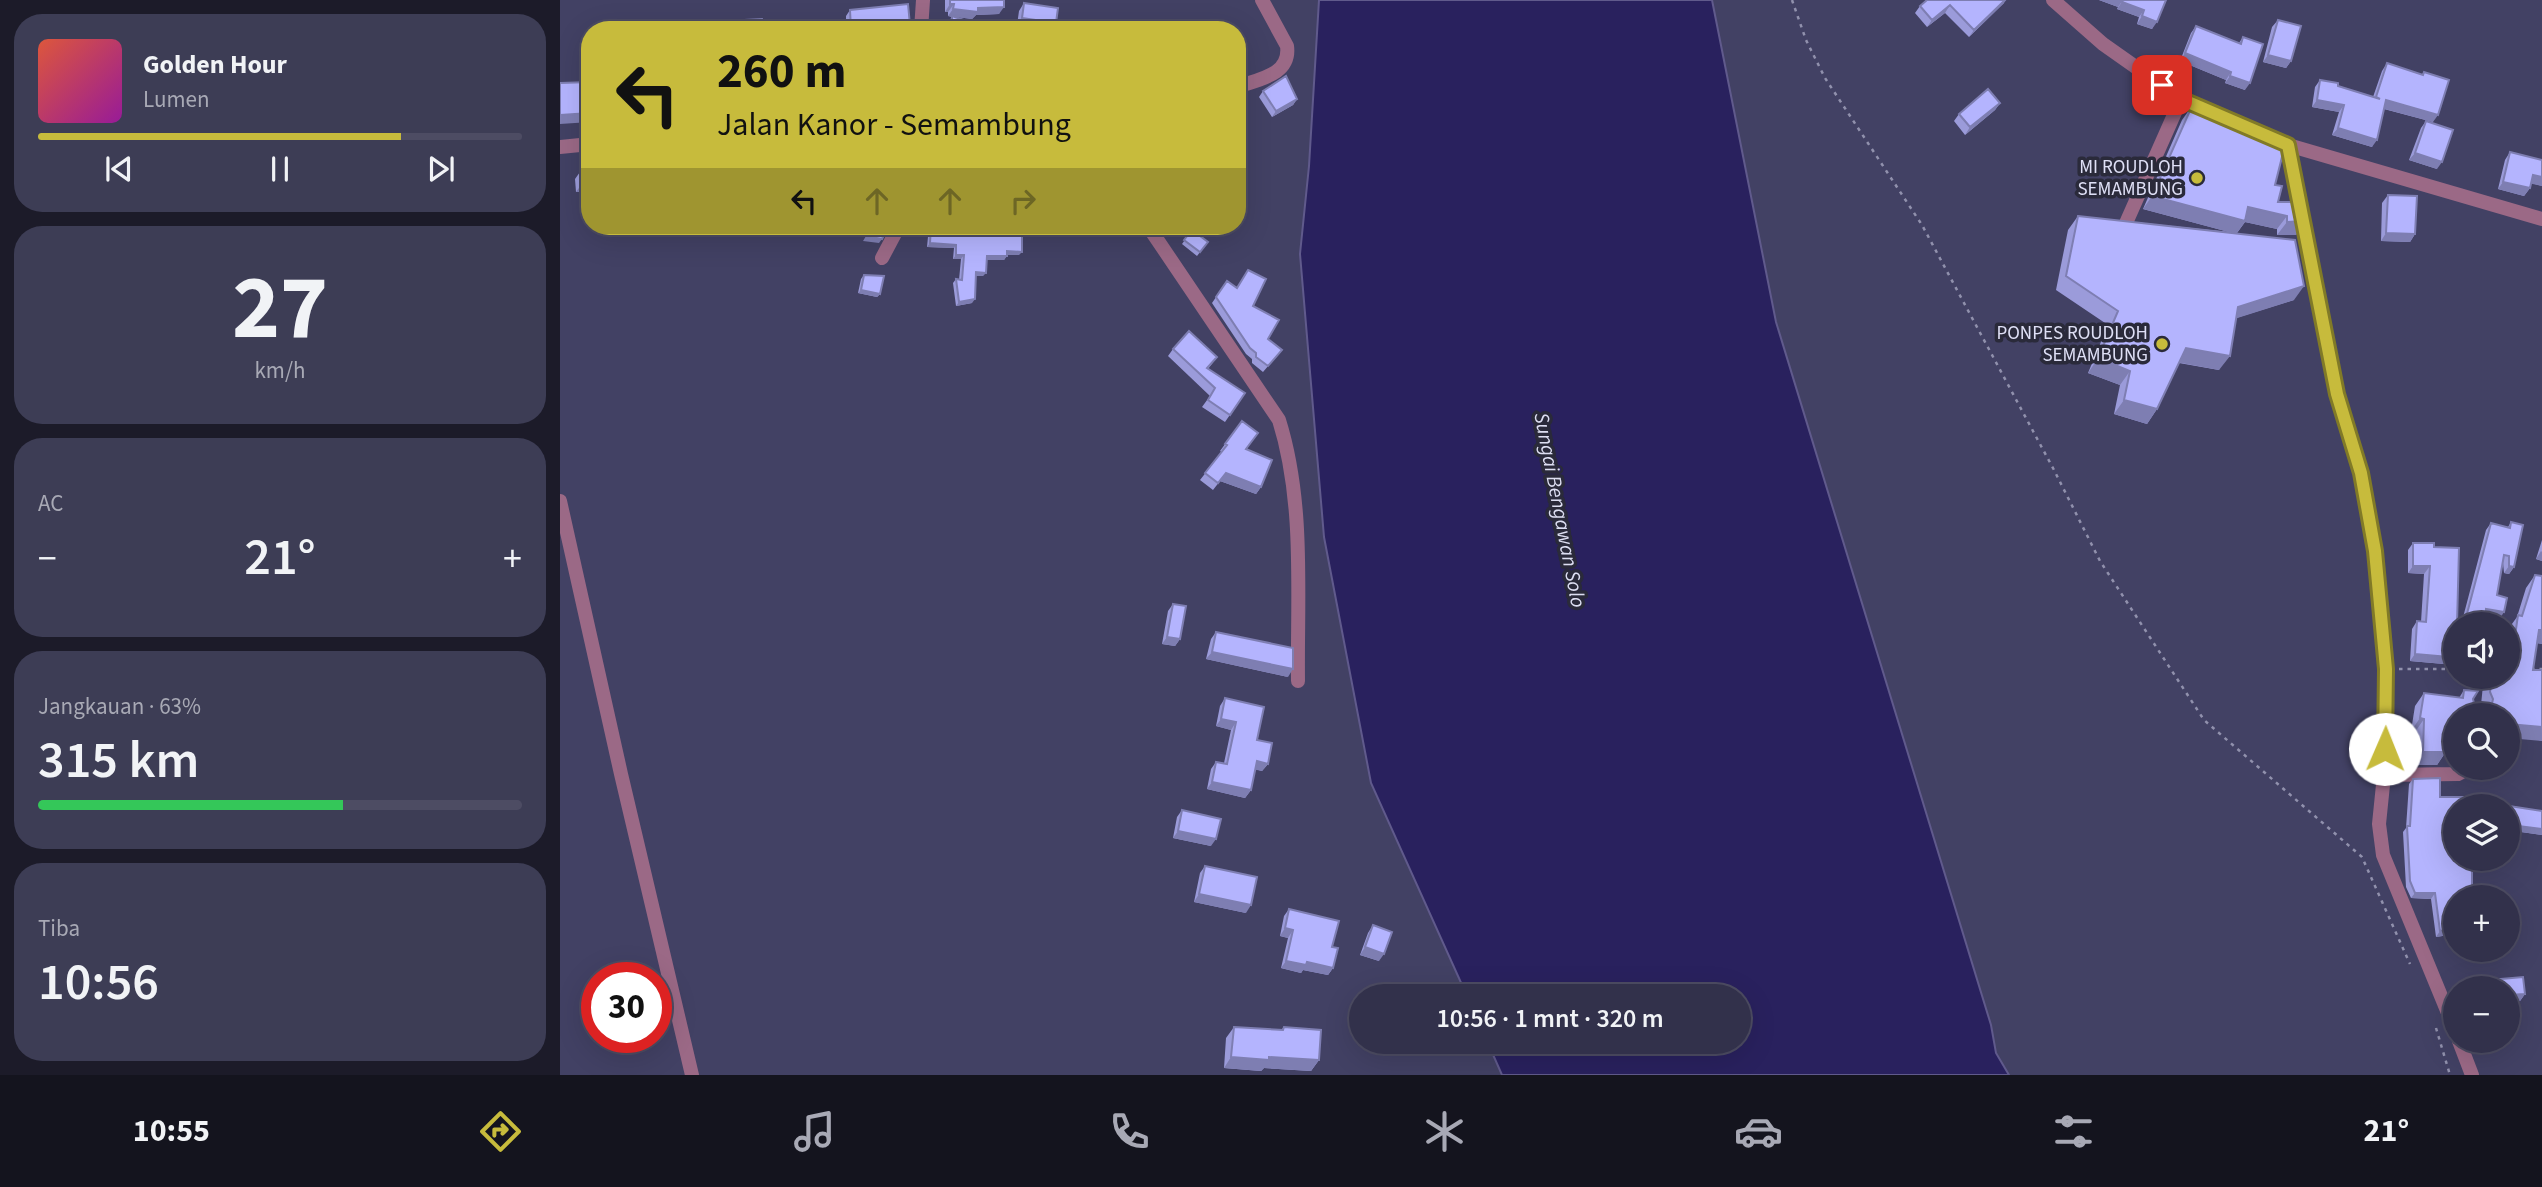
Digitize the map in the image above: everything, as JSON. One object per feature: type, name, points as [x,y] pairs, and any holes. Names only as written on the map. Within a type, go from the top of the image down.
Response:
[{"type":"street","points":[[922,21],[923,0]]},
{"type":"street","points":[[1246,84],[1277,72],[1286,64],[1288,55],[1287,46],[1262,0]]},
{"type":"street","points":[[2053,0],[2103,44],[2181,99],[2288,145],[2542,219]]},
{"type":"street","points":[[2126,223],[2181,99]]},
{"type":"street","points":[[560,147],[581,145]]},
{"type":"street","points":[[2288,145],[2337,394],[2361,473],[2375,551],[2386,669],[2384,775],[2379,824],[2383,855],[2443,1001]]},
{"type":"street","points":[[882,258],[894,235]]},
{"type":"street","points":[[1154,235],[1279,420],[1286,444],[1297,531],[1298,681]]},
{"type":"street","points":[[560,501],[692,1075]]},
{"type":"street","points":[[2384,775],[2443,774]]},
{"type":"street","points":[[2464,1053],[2472,1075]]},
{"type":"path","points":[[1792,0],[1806,40],[1825,78],[1922,225],[2100,561],[2204,720],[2362,857],[2411,966]]},
{"type":"path","points":[[2386,669],[2443,669]]},
{"type":"path","points":[[2530,670],[2542,670]]},
{"type":"path","points":[[2437,1029],[2450,1075]]},
{"type":"path","points":[[2444,1075],[2448,1066]]},
{"type":"water","name":"Sungai Bengawan Solo","points":[[1319,0],[1712,0],[1776,322],[1991,1025],[1996,1053],[2009,1075],[1502,1075],[1493,1054],[1751,1054],[1751,984],[1462,984],[1371,783],[1324,537],[1300,254],[1309,166]]},
{"type":"building","points":[[950,0],[1004,0],[1004,7],[978,8],[978,12],[953,9],[954,4],[950,4]]},
{"type":"building","points":[[1927,0],[2005,0],[1974,30],[1950,5],[1932,20],[1920,6]]},
{"type":"building","points":[[2166,0],[2157,22],[2142,16],[2144,10],[2122,2]]},
{"type":"building","points":[[1024,3],[1058,8],[1056,21],[1022,18]]},
{"type":"building","points":[[908,4],[910,21],[851,21],[850,10]]},
{"type":"building","points":[[952,16],[967,21],[952,21]]},
{"type":"building","points":[[2278,20],[2301,26],[2291,61],[2268,55]]},
{"type":"building","points":[[2196,26],[2241,44],[2243,37],[2263,44],[2250,83],[2185,53]]},
{"type":"building","points":[[2387,63],[2449,80],[2438,115],[2386,100],[2377,140],[2338,128],[2344,105],[2317,100],[2320,80],[2338,83],[2338,86],[2380,99],[2376,97]]},
{"type":"building","points":[[1286,76],[1297,99],[1276,111],[1263,91]]},
{"type":"building","points":[[581,82],[581,114],[560,115],[560,83]]},
{"type":"building","points":[[1988,89],[2000,103],[1970,127],[1959,114]]},
{"type":"building","name":"MI ROUDLOH SEMAMBUNG","points":[[2192,106],[2262,135],[2261,139],[2285,145],[2275,185],[2282,186],[2278,202],[2301,202],[2305,221],[2287,222],[2287,216],[2248,207],[2245,221],[2152,196]]},
{"type":"building","points":[[2426,121],[2453,130],[2442,162],[2415,153]]},
{"type":"building","points":[[2510,152],[2542,160],[2542,177],[2533,175],[2530,188],[2503,182]]},
{"type":"building","points":[[2388,195],[2417,196],[2415,234],[2386,233]]},
{"type":"building","name":"PONPES ROUDLOH SEMAMBUNG","points":[[2078,216],[2295,240],[2304,286],[2238,307],[2230,356],[2186,348],[2157,409],[2124,400],[2130,371],[2098,358],[2118,311],[2066,276]]},
{"type":"building","points":[[866,235],[884,235],[882,239]]},
{"type":"building","points":[[930,235],[1022,235],[1022,252],[1007,251],[1007,256],[987,256],[986,273],[976,272],[975,299],[959,302],[956,279],[962,280],[964,255],[956,255],[956,245],[930,243]]},
{"type":"building","points":[[1188,235],[1199,235],[1208,242],[1200,252],[1184,240]]},
{"type":"building","points":[[1248,270],[1266,279],[1253,306],[1279,320],[1268,339],[1282,350],[1268,366],[1256,357],[1256,353],[1216,297],[1227,281],[1237,288]]},
{"type":"building","points":[[864,275],[884,276],[880,294],[861,290]]},
{"type":"building","points":[[1189,331],[1217,357],[1207,368],[1245,393],[1230,415],[1208,400],[1215,388],[1173,349]]},
{"type":"building","points":[[1242,421],[1258,433],[1246,449],[1272,460],[1261,487],[1226,473],[1218,483],[1205,473]]},
{"type":"building","points":[[2511,522],[2523,525],[2514,567],[2509,566],[2509,556],[2504,555],[2497,595],[2507,598],[2504,612],[2486,609],[2486,612],[2467,612],[2491,523],[2510,528]]},
{"type":"building","points":[[2413,543],[2434,543],[2434,547],[2459,548],[2457,612],[2443,612],[2443,656],[2415,654],[2417,621],[2426,622],[2430,566],[2413,566]]},
{"type":"building","points":[[2535,575],[2542,576],[2542,630],[2539,630],[2533,670],[2542,670],[2542,727],[2520,725],[2520,703],[2492,703],[2490,692],[2490,689],[2520,689],[2522,616]]},
{"type":"building","points":[[1173,604],[1186,606],[1180,639],[1167,637]]},
{"type":"building","points":[[1216,632],[1293,648],[1293,669],[1212,652]]},
{"type":"building","points":[[2464,690],[2478,691],[2473,699],[2474,703],[2443,703],[2443,752],[2423,752],[2424,719],[2420,718],[2424,693],[2463,698]]},
{"type":"building","points":[[1225,698],[1264,707],[1257,740],[1272,743],[1268,764],[1257,761],[1251,790],[1212,782],[1216,762],[1227,764],[1236,722],[1221,719]]},
{"type":"building","points":[[2440,778],[2440,797],[2443,797],[2443,871],[2472,871],[2472,885],[2443,885],[2443,931],[2440,931],[2435,893],[2415,893],[2410,881],[2407,826],[2410,826],[2413,779]]},
{"type":"building","points":[[2520,808],[2542,811],[2542,829],[2520,826]]},
{"type":"building","points":[[1182,810],[1221,819],[1216,839],[1178,831]]},
{"type":"building","points":[[1205,866],[1257,877],[1251,905],[1199,894]]},
{"type":"building","points":[[1289,909],[1339,921],[1332,947],[1338,948],[1333,968],[1307,962],[1306,965],[1286,961],[1293,930],[1285,928]]},
{"type":"building","points":[[1373,925],[1392,932],[1384,954],[1365,947]]},
{"type":"building","points":[[2520,977],[2523,977],[2525,994],[2520,994]]},
{"type":"building","points":[[1234,1027],[1321,1030],[1319,1060],[1231,1057]]},
{"type":"place","name":"MI ROUDLOH SEMAMBUNG","points":[[2197,178]]},
{"type":"place","name":"PONPES ROUDLOH SEMAMBUNG","points":[[2162,344]]},
{"type":"route","points":[[2162,85],[2181,99],[2288,145],[2337,394],[2361,473],[2375,551],[2386,669],[2385,749]]}]
